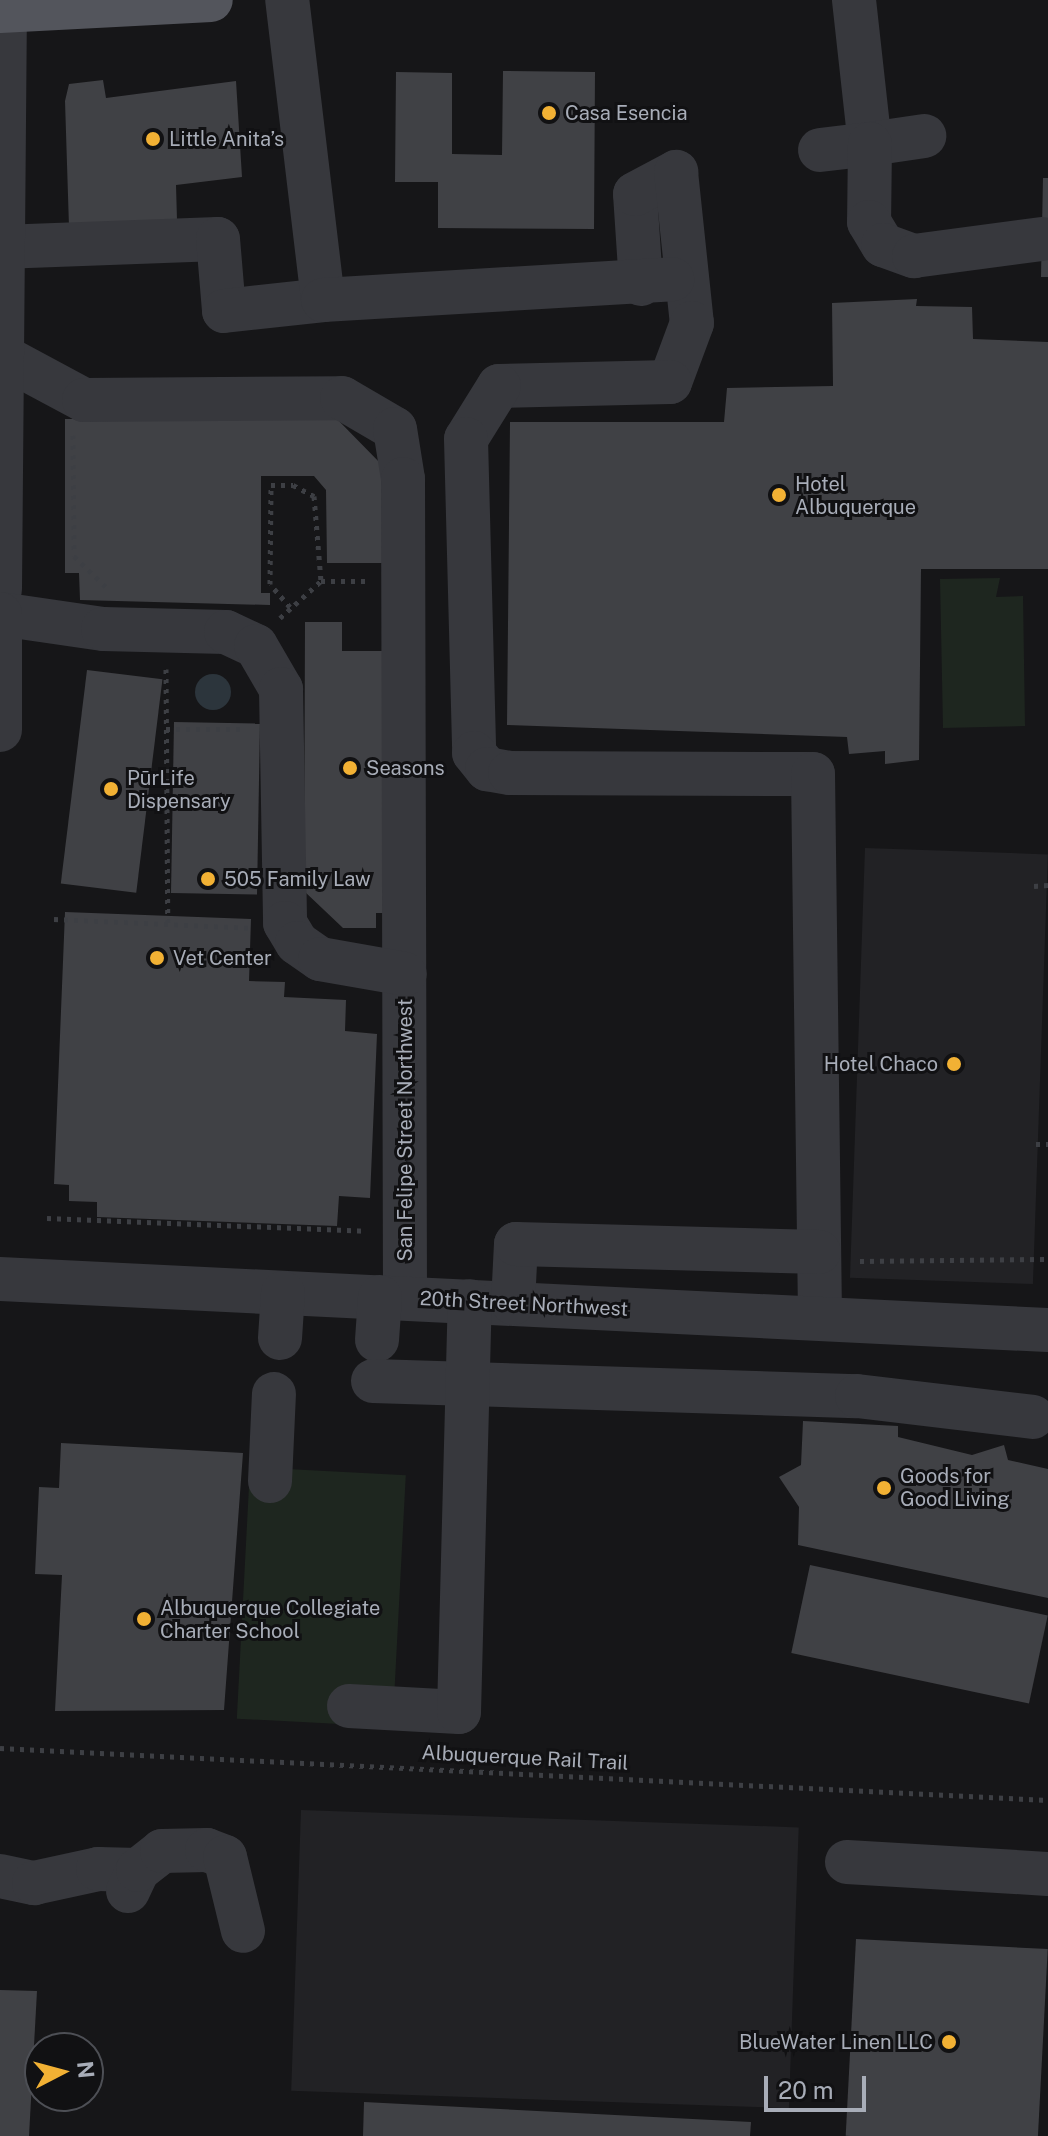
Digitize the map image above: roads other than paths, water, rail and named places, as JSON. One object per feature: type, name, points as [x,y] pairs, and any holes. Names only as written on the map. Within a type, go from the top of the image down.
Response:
[{"type":"main road","points":[[3,8],[211,0]]},
{"type":"street","points":[[287,0],[323,300]]},
{"type":"street","points":[[854,0],[870,144],[869,222],[883,245],[914,256],[1042,239]]},
{"type":"street","points":[[0,589],[3,8]]},
{"type":"street","points":[[820,150],[924,136]]},
{"type":"street","points":[[641,284],[635,194],[676,172],[692,323],[670,382],[499,386],[466,439],[474,753],[487,769],[510,773],[813,774],[820,1317]]},
{"type":"street","points":[[1,247],[218,239],[224,311],[323,300],[641,284],[687,277]]},
{"type":"street","points":[[0,355],[84,400],[342,398],[395,429],[403,479],[405,974]]},
{"type":"street","points":[[0,614],[0,730]]},
{"type":"street","name":"San Felipe Street Northwest","points":[[0,614],[103,629],[226,632],[256,646],[281,689],[285,923],[297,943],[320,959],[405,974],[388,1111],[392,1298],[375,1361],[468,1386]]},
{"type":"street","points":[[513,1303],[516,1244],[819,1252]]},
{"type":"street","name":"20th Street Northwest","points":[[0,1279],[1048,1330]]},
{"type":"street","points":[[280,1338],[283,1293]]},
{"type":"street","points":[[349,1706],[459,1712],[470,1301]]},
{"type":"street","points":[[468,1386],[857,1396],[1033,1417]]},
{"type":"street","points":[[270,1481],[274,1394]]},
{"type":"street","points":[[0,1876],[34,1883],[98,1869],[133,1880],[162,1851],[191,1846],[225,1857],[243,1931]]},
{"type":"street","points":[[847,1862],[1048,1874]]},
{"type":"place","name":"Casa Esencia","points":[[549,113]]},
{"type":"place","name":"Little Anita’s","points":[[153,139]]},
{"type":"place","name":"Hotel Albuquerque","points":[[779,495]]},
{"type":"place","name":"Seasons","points":[[350,768]]},
{"type":"place","name":"PūrLife Dispensary","points":[[111,789]]},
{"type":"place","name":"505 Family Law","points":[[208,879]]},
{"type":"place","name":"Vet Center","points":[[157,958]]},
{"type":"place","name":"Hotel Chaco","points":[[954,1064]]},
{"type":"place","name":"Goods for Good Living","points":[[884,1488]]},
{"type":"place","name":"Albuquerque Collegiate Charter School","points":[[144,1619]]},
{"type":"place","name":"BlueWater Linen LLC","points":[[949,2042]]}]
